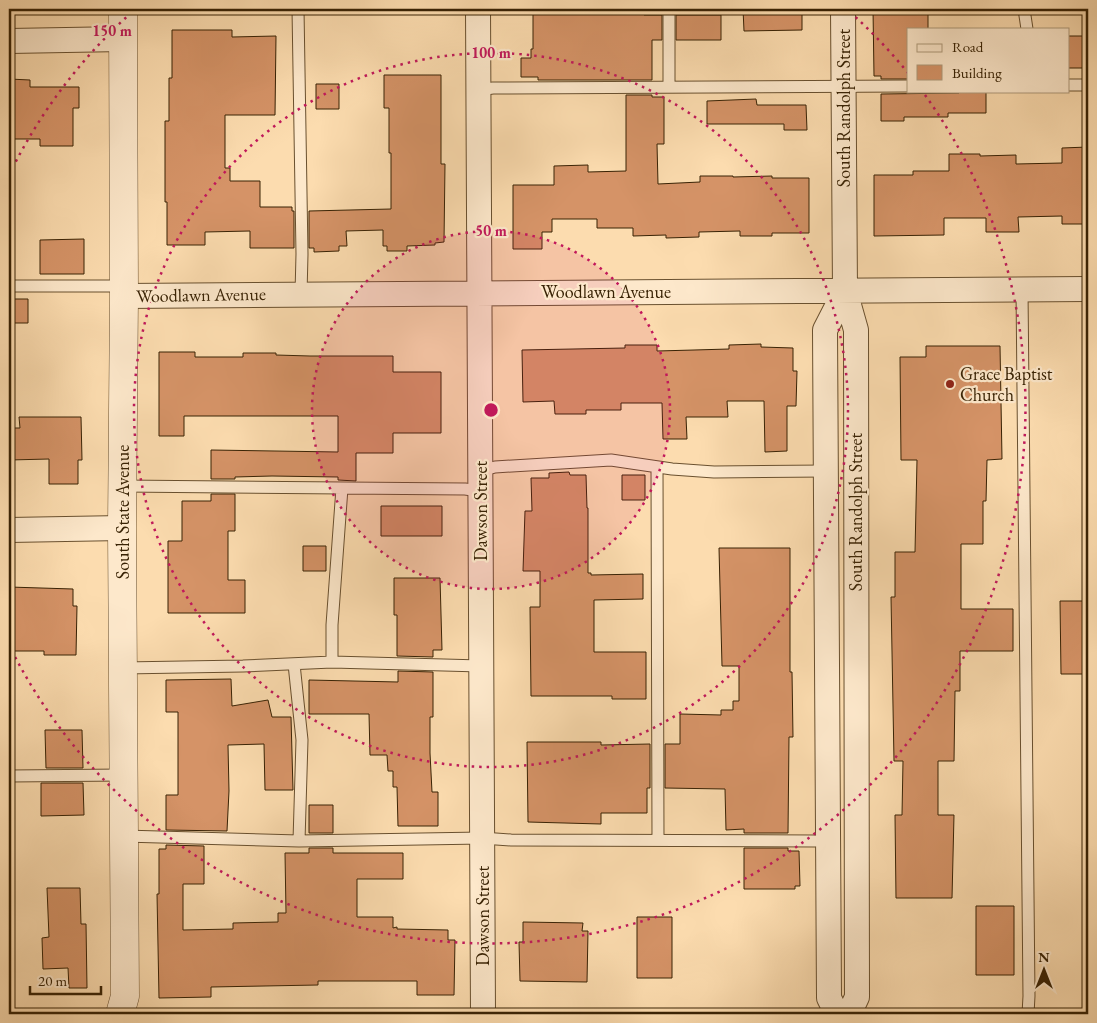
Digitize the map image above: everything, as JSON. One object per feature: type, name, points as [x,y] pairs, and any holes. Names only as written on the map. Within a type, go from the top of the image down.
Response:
[{"type":"street","name":"South State Avenue","points":[[120,1014],[125,996],[122,528],[124,291],[123,9]]},
{"type":"street","name":"Dawson Street","points":[[478,9],[483,1014]]},
{"type":"street","name":"South Randolph Street","points":[[843,9],[845,291],[856,330],[857,997],[850,1014]]},
{"type":"street","points":[[9,41],[123,39]]},
{"type":"street","name":"Woodlawn Avenue","points":[[124,291],[301,294],[1088,289]]},
{"type":"street","points":[[837,1014],[829,998],[825,330],[845,291]]},
{"type":"street","points":[[9,530],[122,528]]},
{"type":"lane","points":[[298,9],[301,294]]},
{"type":"lane","points":[[669,9],[669,87]]},
{"type":"lane","points":[[1024,9],[1026,28]]},
{"type":"lane","points":[[1070,85],[1088,85]]},
{"type":"lane","points":[[478,90],[493,88],[907,86]]},
{"type":"lane","points":[[9,286],[124,291]]},
{"type":"lane","points":[[1022,290],[1028,1014]]},
{"type":"lane","points":[[122,486],[465,489],[480,481],[496,467],[611,460],[714,472],[826,470]]},
{"type":"lane","points":[[657,466],[658,840]]},
{"type":"lane","points":[[332,662],[332,625],[342,488]]},
{"type":"lane","points":[[123,668],[332,662],[481,666]]},
{"type":"lane","points":[[294,664],[302,740],[299,841]]},
{"type":"lane","points":[[9,776],[124,775]]},
{"type":"lane","points":[[124,836],[299,841],[482,838],[815,841]]},
{"type":"building","points":[[533,9],[644,9],[644,15],[662,15],[662,40],[652,40],[652,80],[538,80],[538,77],[521,77],[521,58],[531,58],[531,49],[533,49]]},
{"type":"building","points":[[743,9],[802,9],[802,30],[744,31]]},
{"type":"building","points":[[873,9],[928,9],[928,28],[907,28],[907,79],[881,79],[881,76],[874,76]]},
{"type":"building","points":[[676,15],[721,15],[721,40],[676,40]]},
{"type":"building","points":[[172,30],[232,30],[232,37],[276,36],[275,115],[225,115],[225,168],[230,168],[230,181],[260,181],[260,207],[292,207],[292,211],[294,211],[294,248],[250,248],[250,231],[205,232],[205,245],[167,245],[165,121],[169,121],[169,78],[172,78]]},
{"type":"building","points":[[1070,36],[1088,36],[1088,68],[1070,68]]},
{"type":"building","points":[[384,75],[441,75],[441,164],[445,164],[444,242],[435,243],[435,245],[407,246],[407,251],[387,251],[387,246],[383,246],[383,230],[346,231],[347,246],[339,246],[339,251],[314,252],[314,248],[309,248],[309,211],[391,209],[389,108],[384,108]]},
{"type":"building","points":[[9,79],[30,80],[30,87],[79,87],[79,108],[73,108],[73,146],[40,146],[40,139],[9,139]]},
{"type":"building","points":[[316,84],[339,84],[339,109],[316,109]]},
{"type":"building","points":[[986,92],[986,113],[948,113],[948,117],[904,117],[904,121],[881,121],[881,94]]},
{"type":"building","points":[[626,95],[664,97],[664,144],[657,144],[658,184],[700,182],[700,176],[809,178],[809,233],[772,233],[772,236],[740,236],[740,231],[699,232],[699,237],[666,238],[666,235],[633,236],[633,228],[597,228],[597,219],[552,219],[552,232],[542,232],[542,249],[513,249],[513,185],[554,185],[554,166],[588,165],[588,172],[626,171]]},
{"type":"building","points":[[756,99],[757,105],[806,105],[807,130],[784,130],[784,124],[707,124],[707,101]]},
{"type":"building","points":[[1088,147],[1088,224],[1062,224],[1062,216],[1018,217],[1019,232],[986,232],[986,218],[944,218],[944,235],[874,236],[874,175],[913,175],[913,171],[949,171],[949,154],[980,154],[980,156],[1016,155],[1016,164],[1062,163],[1062,148]]},
{"type":"building","points":[[84,239],[84,274],[40,274],[40,240]]},
{"type":"building","points":[[9,299],[28,299],[28,323],[9,323]]},
{"type":"building","points":[[761,344],[761,347],[793,348],[793,371],[797,371],[796,406],[787,406],[787,451],[765,452],[764,401],[727,401],[728,417],[686,417],[687,439],[663,439],[662,403],[621,403],[621,410],[586,410],[586,414],[555,414],[554,401],[523,402],[522,350],[625,348],[625,345],[657,345],[657,351],[729,349],[729,345]]},
{"type":"building","points":[[926,346],[1000,346],[1002,459],[987,460],[986,501],[983,501],[983,544],[961,544],[961,609],[1013,609],[1013,651],[960,651],[960,691],[955,691],[954,761],[938,761],[938,815],[954,815],[952,898],[896,898],[895,815],[902,815],[903,761],[894,761],[891,597],[895,597],[895,552],[915,552],[917,460],[901,460],[900,357],[926,357]]},
{"type":"building","points":[[159,352],[195,352],[195,357],[243,357],[243,353],[310,356],[393,356],[393,372],[441,372],[441,433],[393,433],[393,453],[356,453],[356,481],[338,480],[338,477],[272,476],[211,479],[211,450],[338,452],[338,416],[184,416],[184,436],[159,436]]},
{"type":"building","points":[[19,417],[81,417],[82,460],[78,460],[78,484],[49,484],[49,459],[9,460],[9,428],[20,428]]},
{"type":"building","points":[[569,472],[570,475],[586,475],[588,573],[591,573],[591,575],[643,574],[643,599],[594,600],[594,652],[646,652],[646,699],[612,699],[612,696],[531,696],[530,607],[540,607],[540,571],[523,571],[525,511],[532,511],[531,478],[549,478],[549,473]]},
{"type":"building","points":[[622,475],[645,475],[645,500],[622,500]]},
{"type":"building","points":[[211,494],[235,494],[235,531],[228,531],[228,580],[245,580],[245,613],[168,613],[168,541],[182,541],[182,501],[211,501]]},
{"type":"building","points":[[381,506],[442,506],[442,536],[381,536]]},
{"type":"building","points":[[303,546],[326,546],[326,571],[303,571]]},
{"type":"building","points":[[719,548],[790,548],[790,672],[792,672],[793,737],[789,737],[788,833],[744,833],[744,829],[726,830],[725,789],[665,788],[665,744],[680,744],[680,714],[721,715],[721,710],[733,710],[733,701],[739,701],[739,666],[722,666]]},
{"type":"building","points":[[394,578],[440,578],[442,650],[433,650],[433,657],[397,656],[397,615],[394,615]]},
{"type":"building","points":[[9,587],[73,589],[73,606],[77,606],[76,655],[44,655],[44,651],[9,651]]},
{"type":"building","points":[[1060,601],[1088,601],[1088,674],[1061,674]]},
{"type":"building","points":[[398,671],[433,672],[433,717],[430,717],[430,753],[432,792],[438,792],[438,826],[398,826],[397,787],[393,787],[393,771],[388,771],[387,755],[370,755],[369,714],[309,714],[309,680],[398,682]]},
{"type":"building","points":[[231,679],[232,706],[268,700],[272,717],[291,717],[293,790],[265,790],[264,744],[228,745],[229,791],[227,831],[166,830],[166,795],[178,795],[178,712],[166,712],[166,680]]},
{"type":"building","points":[[45,730],[82,730],[83,768],[46,768]]},
{"type":"building","points":[[527,742],[601,742],[601,745],[650,744],[650,788],[647,788],[647,813],[601,813],[601,824],[528,822]]},
{"type":"building","points":[[41,783],[83,783],[84,815],[41,816]]},
{"type":"building","points":[[309,805],[333,805],[333,833],[309,833]]},
{"type":"building","points":[[166,845],[204,846],[204,884],[183,884],[183,930],[233,929],[233,923],[278,922],[278,913],[286,913],[285,853],[309,853],[309,848],[333,848],[333,853],[403,853],[403,879],[357,879],[357,917],[393,917],[393,928],[397,927],[397,929],[448,930],[448,940],[455,940],[454,995],[417,995],[417,981],[318,981],[318,985],[211,987],[211,997],[159,998],[157,894],[159,894],[159,849],[166,849]]},
{"type":"building","points":[[744,848],[788,848],[788,851],[799,851],[800,886],[795,886],[795,889],[744,889]]},
{"type":"building","points":[[47,888],[80,888],[81,924],[86,924],[87,988],[69,988],[68,968],[43,969],[42,938],[49,937]]},
{"type":"building","points":[[976,906],[1014,906],[1014,975],[976,975]]},
{"type":"building","points":[[637,917],[672,917],[672,978],[637,978]]},
{"type":"building","points":[[523,922],[583,923],[582,931],[588,931],[587,982],[520,981],[519,942],[523,942]]},
{"type":"place","name":"Grace Baptist Church","points":[[950,384]]}]
